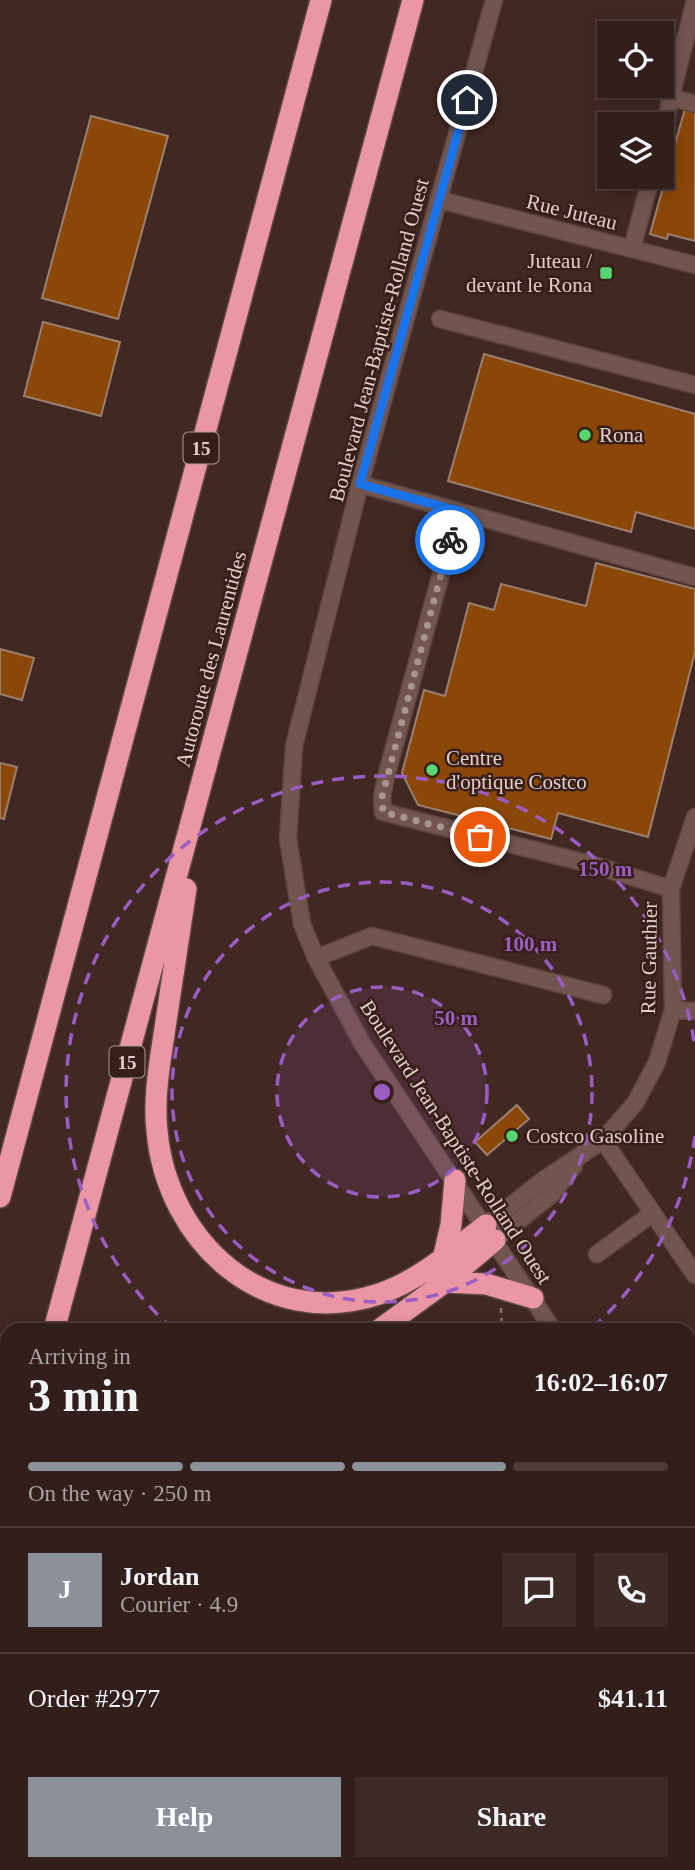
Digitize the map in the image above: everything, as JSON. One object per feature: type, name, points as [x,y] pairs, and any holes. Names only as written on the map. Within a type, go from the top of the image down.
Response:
[{"type":"highway","name":"15","points":[[0,1197],[321,0]]},
{"type":"highway","name":"Autoroute des Laurentides","points":[[56,1323],[413,0]]},
{"type":"highway","points":[[200,793],[157,1095],[161,1161],[175,1206],[198,1241],[224,1266],[260,1287],[293,1298],[331,1302],[377,1295],[416,1276],[444,1255],[490,1232]]},
{"type":"highway","points":[[444,1255],[452,1225],[455,1180]]},
{"type":"highway","points":[[389,1323],[445,1282],[490,1232]]},
{"type":"highway","points":[[445,1282],[486,1284],[533,1298]]},
{"type":"street","name":"Boulevard Jean-Baptiste-Rolland Ouest","points":[[494,0],[360,484],[294,746],[288,839],[302,924],[316,958],[362,1043],[549,1323]]},
{"type":"street","points":[[674,85],[695,0]]},
{"type":"street","points":[[674,98],[695,104]]},
{"type":"street","points":[[632,249],[648,189]]},
{"type":"street","name":"Rue Juteau","points":[[440,200],[695,265]]},
{"type":"street","points":[[440,319],[695,385]]},
{"type":"street","points":[[360,484],[695,577]]},
{"type":"street","points":[[458,511],[386,777],[382,797],[383,812],[594,865],[671,889]]},
{"type":"street","name":"Rue Gauthier","points":[[490,1232],[542,1181],[580,1158],[603,1140],[636,1102],[657,1062],[673,1010],[671,889],[695,817]]},
{"type":"street","points":[[316,958],[372,936],[603,995]]},
{"type":"street","points":[[673,1010],[695,1011]]},
{"type":"street","points":[[603,1140],[695,1275]]},
{"type":"street","points":[[597,1254],[653,1213]]},
{"type":"path","points":[[500,1298],[502,1323]]},
{"type":"building","points":[[686,105],[695,107],[695,241],[668,234],[667,239],[650,234],[663,189],[674,189],[674,148]]},
{"type":"building","points":[[91,116],[168,136],[118,319],[42,298]]},
{"type":"building","points":[[43,322],[120,342],[101,416],[24,396]]},
{"type":"building","points":[[484,354],[695,414],[695,529],[636,512],[631,532],[448,481]]},
{"type":"building","points":[[596,563],[695,589],[695,652],[648,837],[558,813],[551,839],[418,805],[402,773],[424,690],[445,696],[469,603],[494,610],[501,584],[586,606]]},
{"type":"building","points":[[0,649],[34,658],[22,700],[0,694]]},
{"type":"building","points":[[0,763],[17,767],[4,819],[0,818]]},
{"type":"building","points":[[517,1105],[529,1119],[487,1155],[475,1142]]},
{"type":"way so far","points":[[450,540],[386,777],[382,797],[383,812],[480,837]]},
{"type":"place","name":"Juteau / devant le Rona","points":[[606,273]]},
{"type":"place","name":"Rona","points":[[585,435]]},
{"type":"place","name":"Centre d'optique Costco","points":[[432,770]]},
{"type":"place","name":"Costco Gasoline","points":[[512,1136]]},
{"type":"route","points":[[450,540],[458,511],[360,484],[467,100]]}]
